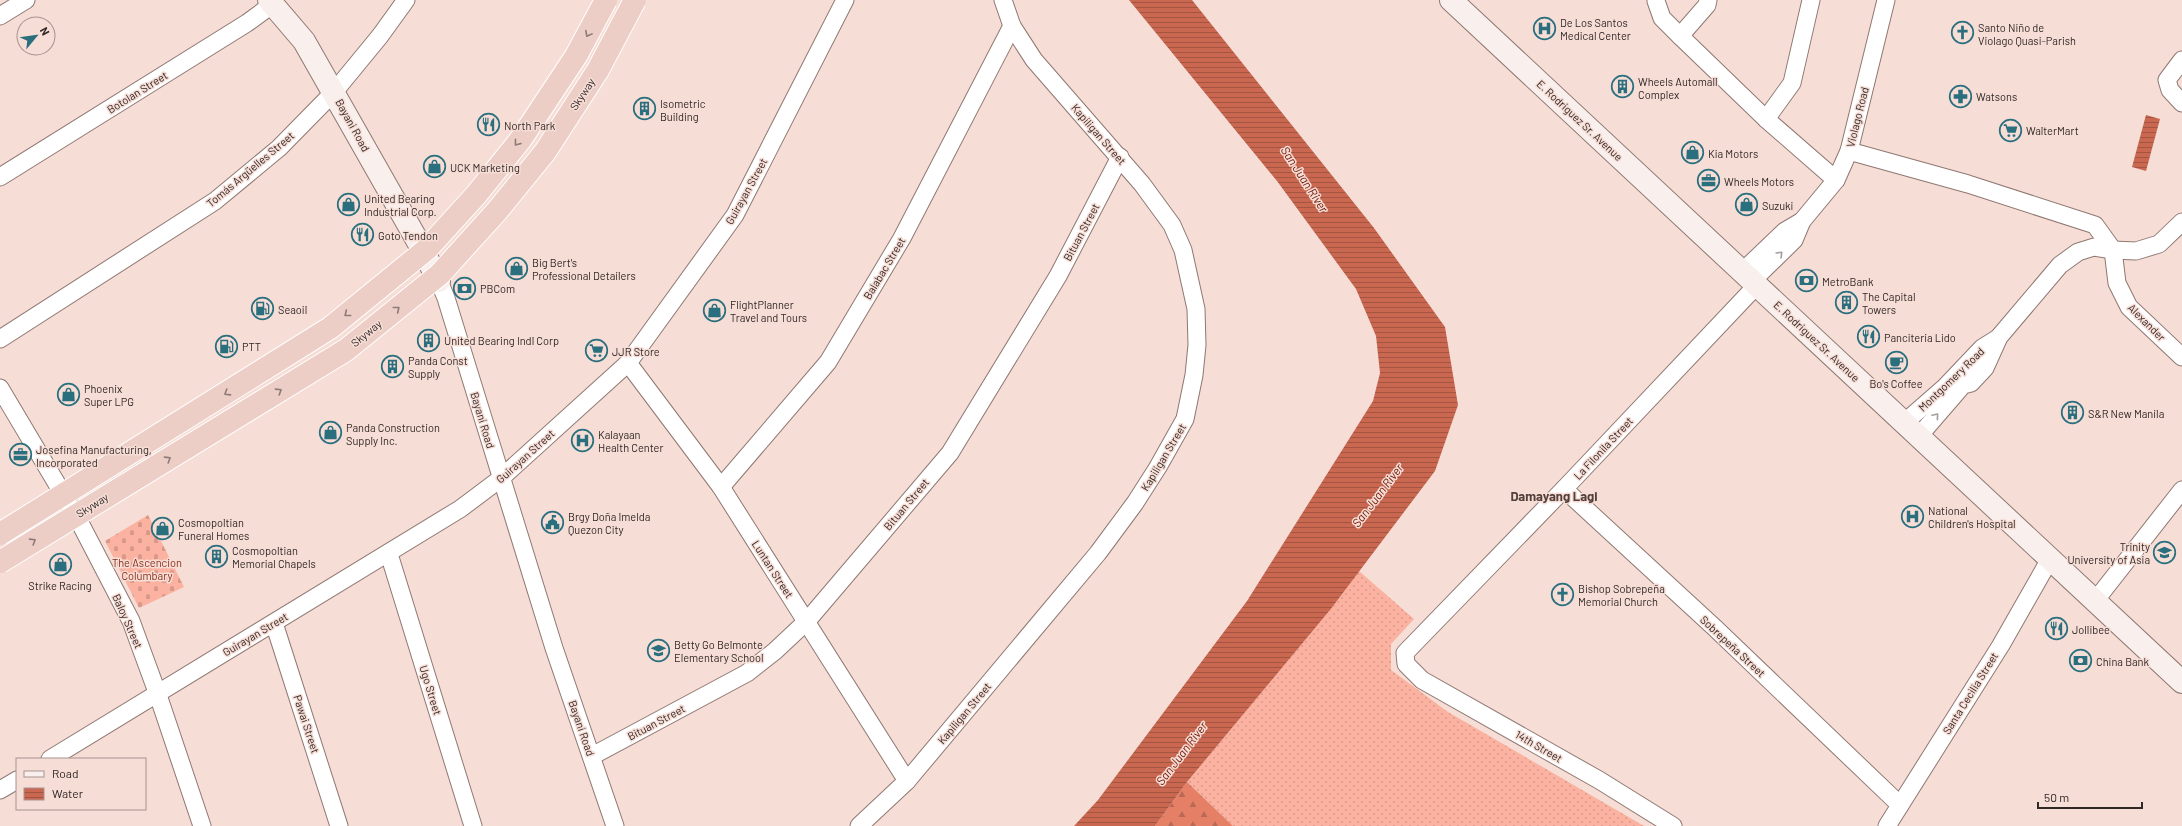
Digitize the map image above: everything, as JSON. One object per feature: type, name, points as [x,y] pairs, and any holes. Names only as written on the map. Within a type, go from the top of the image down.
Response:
[{"type":"highway","points":[[0,534],[330,328],[427,249],[476,195],[521,139],[576,56],[606,0]]},
{"type":"highway","name":"Skyway","points":[[0,562],[346,350],[440,274],[497,211],[545,152],[598,70],[635,0]]},
{"type":"main road","name":"E. Rodriguez Sr. Avenue","points":[[1451,0],[2182,682]]},
{"type":"main road","name":"Bayani Road","points":[[271,2],[304,41],[439,281]]},
{"type":"street","points":[[0,16],[26,0]]},
{"type":"street","name":"Tomás Argüelles Street","points":[[0,339],[215,201],[279,148],[334,92],[380,36],[406,0]]},
{"type":"street","name":"Guirayan Street","points":[[52,758],[158,692],[389,554],[460,509],[500,479],[628,363],[735,215],[846,0]]},
{"type":"street","name":"Kapiligan Street","points":[[859,826],[907,781],[1098,553],[1135,503],[1185,419],[1194,375],[1197,345],[1196,308],[1183,250],[1172,225],[1120,157],[1034,60],[1012,26],[1003,0]]},
{"type":"street","points":[[1680,36],[1707,5],[1708,0]]},
{"type":"street","points":[[1766,119],[1792,83],[1811,0]]},
{"type":"street","name":"Violago Road","points":[[1751,279],[1794,240],[1802,221],[1836,180],[1849,151],[1886,0]]},
{"type":"street","points":[[1656,1],[1662,18],[1680,36],[1766,119],[1836,180]]},
{"type":"street","name":"Botolan Street","points":[[0,177],[247,23],[271,2]]},
{"type":"street","name":"Balabac Street","points":[[721,487],[828,362],[902,238],[1012,26]]},
{"type":"street","points":[[2182,60],[2167,80],[2170,90],[2182,103]]},
{"type":"street","name":"Alexander","points":[[1849,151],[1968,184],[2095,224],[2113,250],[2117,283],[2129,307],[2182,356]]},
{"type":"street","name":"Bituan Street","points":[[592,756],[747,673],[775,651],[806,621],[950,452],[1058,276],[1120,157]]},
{"type":"street","name":"Montgomery Road","points":[[1912,430],[1948,392],[1982,348],[1999,337],[2060,264],[2078,252],[2094,247],[2113,250],[2136,250],[2159,244],[2182,222]]},
{"type":"street","name":"La Filonila Street","points":[[1406,664],[1405,653],[1564,489],[1751,279]]},
{"type":"street","name":"Bayani Road","points":[[439,281],[446,298],[500,479],[554,648],[615,826]]},
{"type":"street","name":"Luntan Street","points":[[628,363],[721,487],[907,781]]},
{"type":"street","name":"Baloy Street","points":[[0,388],[62,490],[131,621],[158,692],[202,826]]},
{"type":"street","name":"Sobrepeña Street","points":[[1564,489],[1709,623],[1900,805]]},
{"type":"street","points":[[2095,601],[2182,490]]},
{"type":"street","name":"Ugo Street","points":[[389,554],[473,826]]},
{"type":"street","name":"Santa Cecilia Street","points":[[1887,826],[2001,645],[2050,558]]},
{"type":"street","name":"Pawai Street","points":[[274,623],[339,826]]},
{"type":"street","name":"14th Street","points":[[1406,664],[1422,680],[1598,780],[1673,826]]},
{"type":"street","points":[[0,790],[16,781]]},
{"type":"green space","name":"The Ascencion Columbary","points":[[148,515],[184,587],[139,608],[105,541]]},
{"type":"green space","points":[[1359,571],[1414,619],[1391,644],[1391,670],[1448,712],[1644,826],[1233,826],[1187,782],[1330,610]]},
{"type":"green space","points":[[1187,782],[1233,826],[1155,826]]},
{"type":"water","name":"San Juan River","points":[[1129,0],[1192,0],[1374,228],[1445,327],[1458,405],[1435,471],[1330,610],[1187,782],[1155,826],[1074,826],[1098,800],[1247,601],[1373,401],[1380,373],[1376,336],[1356,289],[1277,181]]},
{"type":"water","points":[[2146,115],[2160,119],[2146,171],[2132,167]]},
{"type":"place","name":"De Los Santos Medical Center","points":[[1544,28]]},
{"type":"place","name":"Santo Niño de Violago Quasi-Parish","points":[[1962,33]]},
{"type":"place","name":"Wheels Automall Complex","points":[[1623,87]]},
{"type":"place","name":"Watsons","points":[[1960,96]]},
{"type":"place","name":"Isometric Building","points":[[645,109]]},
{"type":"place","name":"North Park","points":[[489,125]]},
{"type":"place","name":"WalterMart","points":[[2010,130]]},
{"type":"place","name":"Kia Motors","points":[[1693,153]]},
{"type":"place","name":"UCK Marketing","points":[[434,167]]},
{"type":"place","name":"Wheels Motors","points":[[1708,181]]},
{"type":"place","name":"United Bearing Industrial Corp.","points":[[349,204]]},
{"type":"place","name":"Suzuki","points":[[1746,205]]},
{"type":"place","name":"Goto Tendon","points":[[363,235]]},
{"type":"place","name":"Big Bert's Professional Detailers","points":[[516,268]]},
{"type":"place","name":"MetroBank","points":[[1807,281]]},
{"type":"place","name":"PBCom","points":[[465,288]]},
{"type":"place","name":"The Capital Towers","points":[[1846,302]]},
{"type":"place","name":"Seaoil","points":[[263,309]]},
{"type":"place","name":"FlightPlanner Travel and Tours","points":[[715,310]]},
{"type":"place","name":"Panciteria Lido","points":[[1868,337]]},
{"type":"place","name":"United Bearing Indl Corp","points":[[428,340]]},
{"type":"place","name":"PTT","points":[[226,346]]},
{"type":"place","name":"JJR Store","points":[[596,351]]},
{"type":"place","name":"Bo's Coffee","points":[[1896,363]]},
{"type":"place","name":"Panda Const Supply","points":[[392,366]]},
{"type":"place","name":"Phoenix Super LPG","points":[[68,394]]},
{"type":"place","name":"S&R New Manila","points":[[2073,413]]},
{"type":"place","name":"Panda Construction Supply Inc.","points":[[331,433]]},
{"type":"place","name":"Kalayaan Health Center","points":[[582,440]]},
{"type":"place","name":"Josefina Manufacturing, Incorporated","points":[[20,455]]},
{"type":"place","name":"National Children's Hospital","points":[[1912,516]]},
{"type":"place","name":"Brgy Doña Imelda Quezon City","points":[[552,522]]},
{"type":"place","name":"Cosmopoltian Funeral Homes","points":[[162,528]]},
{"type":"place","name":"Trinity University of Asia","points":[[2165,552]]},
{"type":"place","name":"Cosmopoltian Memorial Chapels","points":[[216,556]]},
{"type":"place","name":"Strike Racing","points":[[60,565]]},
{"type":"place","name":"Bishop Sobrepeña Memorial Church","points":[[1563,594]]},
{"type":"place","name":"Jollibee","points":[[2056,629]]},
{"type":"place","name":"Betty Go Belmonte Elementary School","points":[[658,650]]},
{"type":"place","name":"China Bank","points":[[2081,661]]},
{"type":"district","name":"Damayang Lagi","points":[[1554,496]]}]
